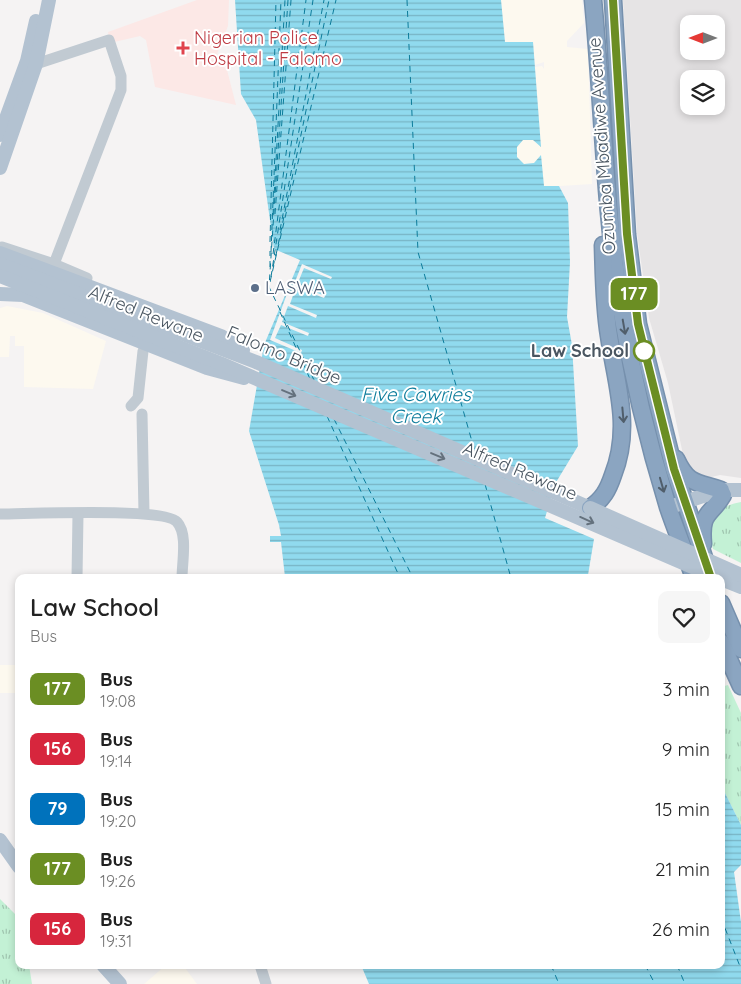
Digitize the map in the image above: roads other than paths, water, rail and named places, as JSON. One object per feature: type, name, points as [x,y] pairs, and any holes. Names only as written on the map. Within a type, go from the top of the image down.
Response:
[{"type":"highway","name":"Ozumba Mbadiwe Avenue","points":[[593,0],[606,175],[616,269],[630,361],[677,509],[693,574]]},
{"type":"highway","name":"Ozumba Mbadiwe Avenue","points":[[613,0],[632,283],[647,366],[664,434],[677,509],[705,561],[710,574]]},
{"type":"highway","points":[[590,508],[603,498],[616,467],[622,442],[623,412],[614,368],[604,293],[606,175]]},
{"type":"highway","points":[[664,434],[679,465],[690,479],[702,486],[729,491]]},
{"type":"highway","points":[[705,561],[703,523],[710,509],[729,491]]},
{"type":"highway","points":[[725,612],[741,649]]},
{"type":"highway","points":[[725,651],[741,686]]},
{"type":"main road","points":[[0,135],[31,62],[39,0]]},
{"type":"main road","points":[[0,168],[49,0]]},
{"type":"main road","points":[[0,252],[221,336],[275,370]]},
{"type":"main road","name":"Falomo Bridge","points":[[0,264],[275,370],[741,575]]},
{"type":"main road","name":"Alfred Rewane","points":[[0,276],[268,384],[711,574]]},
{"type":"main road","points":[[1,294],[22,295],[207,368],[268,384]]},
{"type":"main road","points":[[677,509],[729,491]]},
{"type":"main road","name":"Alfred Rewane","points":[[725,580],[741,587]]},
{"type":"main road","points":[[0,831],[15,852]]},
{"type":"main road","points":[[0,840],[15,861]]},
{"type":"main road","points":[[107,969],[120,984]]},
{"type":"main road","points":[[116,969],[129,984]]},
{"type":"street","points":[[31,62],[109,40],[121,83],[121,90],[54,264]]},
{"type":"street","points":[[0,246],[54,264],[87,278]]},
{"type":"street","points":[[1,294],[66,319]]},
{"type":"street","points":[[131,406],[138,398],[143,351]]},
{"type":"street","points":[[142,414],[144,513]]},
{"type":"street","points":[[0,514],[144,513],[168,516],[178,523],[182,530],[182,574]]},
{"type":"street","points":[[77,574],[78,514]]},
{"type":"street","points":[[261,969],[266,984]]},
{"type":"water","name":"Five Cowries Creek","points":[[235,0],[501,0],[505,42],[533,42],[541,147],[533,140],[523,140],[517,147],[517,157],[524,164],[534,163],[541,155],[544,186],[559,186],[568,203],[570,262],[567,317],[572,345],[578,446],[555,484],[545,518],[594,539],[588,574],[285,574],[281,542],[270,542],[270,536],[281,536],[279,525],[249,431],[264,345],[300,260],[274,249],[256,120],[241,94]]},
{"type":"water","points":[[725,793],[741,825],[741,865],[734,872],[741,922],[741,984],[369,984],[363,969],[725,969]]},
{"type":"place","name":"Nigerian Police Hospital - Falomo","points":[[183,48]]},
{"type":"place","name":"LASWA","points":[[255,288]]},
{"type":"place","name":"Law School","points":[[644,351]]}]
